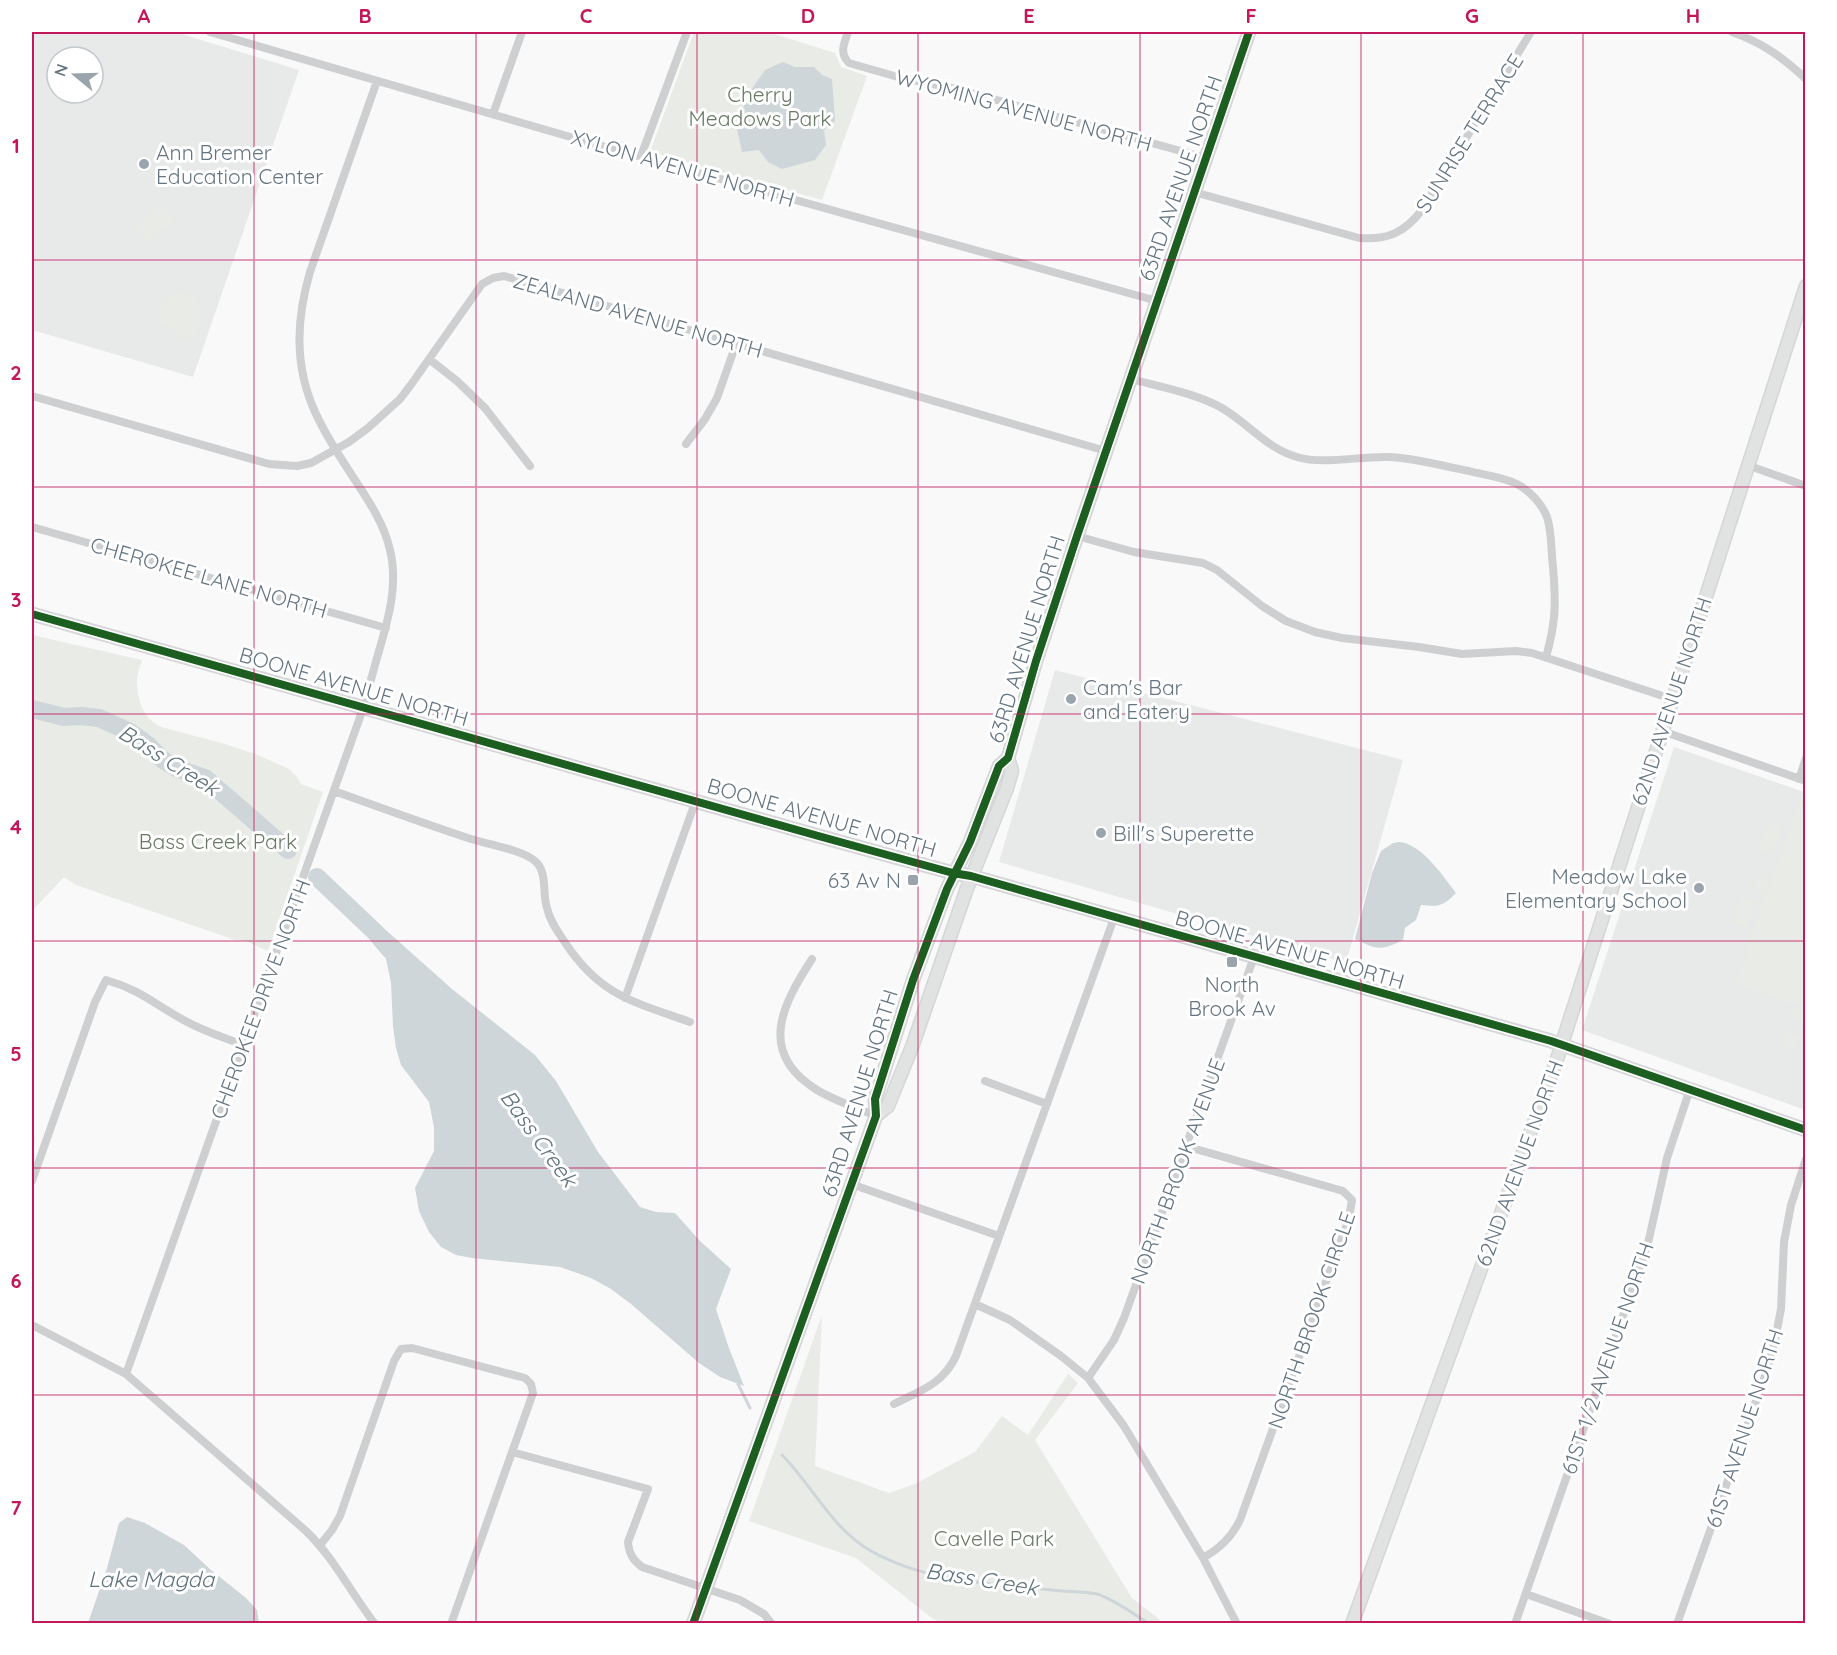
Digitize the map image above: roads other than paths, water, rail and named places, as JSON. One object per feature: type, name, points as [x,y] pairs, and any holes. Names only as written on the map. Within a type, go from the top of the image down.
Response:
[{"type":"street","name":"XYLON AVENUE NORTH","points":[[210,32],[1157,301]]},
{"type":"street","points":[[493,114],[522,32]]},
{"type":"street","points":[[641,156],[687,32]]},
{"type":"street","name":"WYOMING AVENUE NORTH","points":[[848,32],[842,49],[844,58],[849,63],[898,77],[957,89],[1206,158]]},
{"type":"street","name":"63RD AVENUE NORTH","points":[[693,1623],[876,1116],[875,1099],[917,970],[953,873],[970,842],[999,766],[1008,758],[1036,661],[1077,536],[1249,32]]},
{"type":"street","name":"SUNRISE TERRACE","points":[[1194,192],[1359,238],[1376,240],[1389,237],[1413,222],[1422,210],[1531,32]]},
{"type":"street","points":[[1732,32],[1750,38],[1768,48],[1806,79]]},
{"type":"street","name":"CHEROKEE DRIVE NORTH","points":[[126,1374],[363,707],[393,594],[391,551],[384,530],[315,413],[300,358],[299,328],[302,300],[310,272],[377,81]]},
{"type":"street","name":"ZEALAND AVENUE NORTH","points":[[32,396],[269,464],[297,466],[311,463],[336,450],[385,414],[405,393],[482,284],[493,278],[504,276],[1106,451]]},
{"type":"street","name":"62ND AVENUE NORTH","points":[[1352,1623],[1562,1044],[1806,286]]},
{"type":"street","points":[[686,444],[717,398],[736,344]]},
{"type":"street","points":[[429,359],[479,401],[530,466]]},
{"type":"street","points":[[1131,379],[1210,401],[1240,420],[1262,440],[1280,451],[1300,458],[1318,460],[1364,456],[1415,460],[1503,479],[1530,493],[1547,517],[1550,532],[1556,611],[1546,657]]},
{"type":"street","points":[[1747,465],[1806,486]]},
{"type":"street","name":"CHEROKEE LANE NORTH","points":[[32,527],[386,627]]},
{"type":"street","points":[[1077,536],[1134,552],[1203,563],[1217,570],[1262,606],[1286,621],[1315,632],[1342,638],[1419,646],[1462,654],[1516,651],[1546,657],[1672,699]]},
{"type":"street","name":"BOONE AVENUE NORTH","points":[[32,614],[953,873],[972,876],[1562,1044],[1806,1130]]},
{"type":"street","points":[[1662,731],[1802,780],[1806,758]]},
{"type":"street","name":"63RD AVENUE NORTH","points":[[876,1116],[888,1106],[912,1047],[972,876],[1010,780],[1012,771],[1008,758]]},
{"type":"street","points":[[334,791],[534,859],[542,873],[546,907],[552,923],[584,968],[600,983],[625,998],[690,1022]]},
{"type":"street","points":[[625,998],[696,800]]},
{"type":"street","points":[[894,1404],[935,1383],[945,1375],[956,1356],[1114,918]]},
{"type":"street","name":"NORTH BROOK AVENUE","points":[[1088,1378],[1114,1340],[1124,1318],[1254,957]]},
{"type":"street","points":[[812,959],[798,979],[785,1007],[780,1038],[784,1054],[792,1069],[803,1081],[876,1116]]},
{"type":"street","points":[[32,1181],[35,1162],[95,1002],[106,980],[125,985],[143,994],[202,1030],[244,1045]]},
{"type":"street","points":[[984,1082],[1047,1104]]},
{"type":"street","name":"61ST 1/2 AVENUE NORTH","points":[[1515,1623],[1638,1273],[1667,1158],[1690,1089]]},
{"type":"street","name":"NORTH BROOK CIRCLE","points":[[1185,1146],[1343,1191],[1352,1200],[1349,1218],[1240,1520],[1225,1543],[1203,1558]]},
{"type":"street","name":"61ST AVENUE NORTH","points":[[1677,1623],[1773,1350],[1781,1309],[1784,1242],[1791,1205],[1806,1159]]},
{"type":"street","points":[[851,1184],[999,1236]]},
{"type":"street","points":[[975,1304],[1010,1320],[1088,1378],[1124,1426],[1203,1558],[1237,1623]]},
{"type":"street","points":[[32,1325],[126,1374],[320,1545],[375,1623]]},
{"type":"street","points":[[320,1545],[340,1516],[394,1361],[402,1349],[412,1348],[525,1378],[531,1384],[533,1393],[451,1623]]},
{"type":"street","points":[[512,1452],[648,1489],[628,1542],[628,1551],[633,1560],[642,1567],[752,1606],[772,1623]]},
{"type":"street","points":[[1526,1594],[1610,1623]]},
{"type":"water","points":[[783,62],[795,67],[814,67],[822,75],[832,79],[835,121],[824,130],[826,145],[815,160],[782,169],[768,162],[759,150],[742,152],[737,129],[747,96],[765,70]]},
{"type":"water","points":[[1399,842],[1416,848],[1424,854],[1456,893],[1441,905],[1421,905],[1416,920],[1405,928],[1403,940],[1389,946],[1374,947],[1355,939],[1372,873],[1381,851]]},
{"type":"water","points":[[378,923],[452,989],[535,1055],[556,1081],[598,1152],[640,1207],[656,1212],[675,1213],[700,1241],[731,1269],[716,1309],[744,1386],[720,1377],[699,1363],[631,1304],[591,1278],[560,1267],[456,1255],[441,1247],[429,1232],[419,1211],[415,1188],[434,1151],[434,1127],[429,1102],[401,1065],[396,1048],[391,983],[384,949],[375,932]]},
{"type":"water","name":"Lake Magda","points":[[127,1517],[145,1523],[184,1545],[246,1598],[257,1610],[259,1623],[88,1623],[107,1568],[119,1523]]},
{"type":"waterway","name":"Bass Creek","points":[[32,709],[64,717],[99,718],[130,732],[163,760],[178,769],[205,778],[288,850]]},
{"type":"waterway","name":"Bass Creek","points":[[317,877],[375,932],[390,950]]},
{"type":"waterway","name":"Bass Creek","points":[[738,1384],[750,1408]]},
{"type":"waterway","name":"Bass Creek","points":[[782,1455],[845,1531],[871,1551],[892,1561],[959,1580],[1097,1594],[1149,1624]]},
{"type":"place","name":"Ann Bremer Education Center","points":[[144,164]]},
{"type":"place","name":"Cam's Bar and Eatery","points":[[1071,699]]},
{"type":"place","name":"Bill's Superette","points":[[1101,833]]},
{"type":"place","name":"63 Av N","points":[[913,880]]},
{"type":"place","name":"Meadow Lake Elementary School","points":[[1699,888]]},
{"type":"place","name":"North Brook Av","points":[[1232,962]]},
{"type":"park label","name":"Cherry Meadows Park","points":[[760,106]]},
{"type":"park label","name":"Bass Creek Park","points":[[218,841]]},
{"type":"park label","name":"Cavelle Park","points":[[994,1538]]}]
